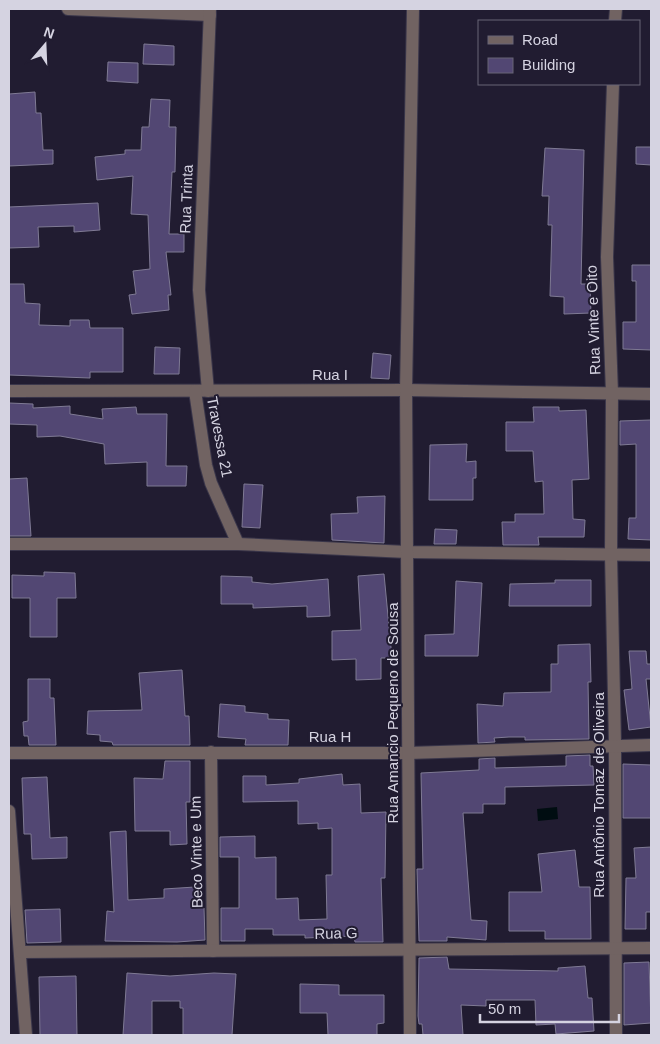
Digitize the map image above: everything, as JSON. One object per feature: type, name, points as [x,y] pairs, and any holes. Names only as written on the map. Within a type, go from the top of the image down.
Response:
[{"type":"street","points":[[68,9],[210,12]]},
{"type":"street","name":"Rua Amancio Pequeno de Sousa","points":[[410,1035],[406,390],[413,9]]},
{"type":"street","name":"Rua Trinta","points":[[208,391],[199,290],[210,12]]},
{"type":"street","name":"Rua Vinte e Oito","points":[[611,555],[612,393],[607,257],[613,85]]},
{"type":"street","name":"Rua I","points":[[9,391],[406,390],[651,394]]},
{"type":"street","name":"Travessa 21","points":[[194,391],[206,465],[211,484],[238,544]]},
{"type":"street","points":[[9,544],[238,544],[407,552],[651,555]]},
{"type":"street","name":"Rua Antônio Tomaz de Oliveira","points":[[611,555],[616,744],[616,1035]]},
{"type":"street","name":"Rua H","points":[[9,753],[408,753],[616,744],[651,745]]},
{"type":"street","name":"Beco Vinte e Um","points":[[210,752],[213,951]]},
{"type":"street","points":[[9,811],[26,1035]]},
{"type":"street","name":"Rua G","points":[[21,952],[651,948]]},
{"type":"shaded area","points":[[557,807],[558,819],[538,821],[537,809]]},
{"type":"building","points":[[144,44],[174,46],[174,65],[143,64]]},
{"type":"building","points":[[108,62],[138,63],[138,83],[107,81]]},
{"type":"building","points":[[35,92],[36,113],[41,113],[43,150],[53,150],[53,164],[9,166],[9,94]]},
{"type":"building","points":[[151,99],[170,100],[169,127],[176,127],[175,172],[172,172],[169,234],[184,234],[184,252],[166,252],[171,295],[168,295],[169,310],[132,314],[129,295],[136,294],[133,271],[150,269],[148,215],[131,214],[133,176],[97,180],[95,157],[125,154],[125,150],[141,150],[142,127],[149,127]]},
{"type":"building","points":[[636,147],[651,147],[651,165],[636,164]]},
{"type":"building","points":[[545,148],[584,150],[581,284],[590,284],[591,313],[564,314],[564,297],[550,296],[552,225],[548,225],[549,196],[542,196]]},
{"type":"building","points":[[98,203],[100,230],[74,232],[74,226],[38,227],[39,247],[9,248],[9,207]]},
{"type":"building","points":[[632,265],[651,265],[651,350],[623,349],[623,322],[636,322],[636,281],[632,281]]},
{"type":"building","points":[[9,284],[24,284],[25,303],[40,304],[39,325],[70,326],[70,320],[89,320],[90,328],[123,328],[123,372],[90,372],[90,378],[9,375]]},
{"type":"building","points":[[155,347],[180,348],[179,374],[154,374]]},
{"type":"building","points":[[373,353],[391,355],[389,379],[371,378]]},
{"type":"building","points":[[9,403],[33,404],[33,408],[70,406],[70,414],[103,419],[102,409],[136,407],[137,414],[167,414],[166,466],[187,466],[186,486],[147,486],[147,462],[105,464],[104,444],[60,436],[37,437],[37,425],[9,424]]},
{"type":"building","points":[[533,407],[559,407],[559,411],[586,410],[589,479],[572,480],[573,519],[585,520],[584,537],[538,537],[539,545],[503,545],[502,522],[515,522],[515,514],[544,514],[543,481],[535,482],[533,451],[506,451],[506,422],[534,422]]},
{"type":"building","points":[[651,420],[651,540],[628,539],[629,518],[636,518],[636,444],[620,445],[620,421]]},
{"type":"building","points":[[467,444],[466,462],[476,461],[476,478],[473,478],[473,500],[429,500],[430,445]]},
{"type":"building","points":[[27,478],[31,536],[9,536],[9,479]]},
{"type":"building","points":[[244,484],[263,485],[260,528],[242,527]]},
{"type":"building","points":[[385,496],[384,543],[332,540],[331,514],[358,513],[357,497]]},
{"type":"building","points":[[435,529],[457,530],[456,544],[434,544]]},
{"type":"building","points":[[44,572],[75,573],[76,598],[57,598],[57,637],[30,637],[30,598],[12,598],[12,575],[44,576]]},
{"type":"building","points":[[384,574],[392,658],[381,658],[381,679],[356,680],[356,659],[332,660],[332,631],[361,630],[358,576]]},
{"type":"building","points":[[221,576],[252,577],[252,582],[272,584],[328,579],[330,616],[307,617],[307,606],[253,608],[253,604],[221,604]]},
{"type":"building","points":[[555,580],[591,580],[591,606],[509,606],[510,584],[555,583]]},
{"type":"building","points":[[456,581],[482,583],[478,656],[425,656],[425,635],[454,634]]},
{"type":"building","points":[[590,644],[591,682],[588,682],[589,739],[525,740],[525,737],[509,737],[494,738],[495,742],[478,743],[477,704],[503,706],[504,693],[551,692],[551,664],[558,664],[558,645]]},
{"type":"building","points":[[629,651],[646,651],[647,664],[651,664],[651,679],[646,679],[651,727],[629,730],[624,690],[632,689]]},
{"type":"building","points":[[182,670],[185,716],[189,716],[190,745],[113,745],[112,742],[100,741],[100,735],[87,734],[88,711],[142,710],[139,673]]},
{"type":"building","points":[[28,679],[50,679],[50,698],[54,698],[56,745],[29,745],[28,736],[24,736],[23,722],[28,721]]},
{"type":"building","points":[[220,704],[245,706],[245,712],[268,714],[268,719],[289,720],[288,745],[245,745],[246,739],[218,737]]},
{"type":"building","points":[[590,755],[590,766],[593,766],[594,785],[505,787],[505,804],[483,804],[483,813],[463,813],[471,920],[487,921],[486,940],[447,937],[447,941],[419,941],[417,869],[423,869],[421,773],[479,770],[479,759],[495,758],[495,768],[566,766],[566,756]]},
{"type":"building","points":[[165,761],[190,761],[190,802],[186,802],[187,844],[170,845],[170,831],[135,831],[134,778],[163,779]]},
{"type":"building","points":[[623,764],[651,765],[651,818],[623,818]]},
{"type":"building","points":[[342,774],[343,785],[360,784],[361,813],[386,812],[385,878],[381,878],[383,942],[355,942],[354,936],[305,938],[305,935],[273,935],[273,929],[245,929],[245,941],[221,941],[221,908],[239,908],[239,857],[220,857],[220,837],[255,836],[255,858],[276,857],[276,899],[298,898],[299,920],[327,919],[326,875],[332,875],[332,828],[318,829],[318,823],[298,824],[298,801],[243,802],[243,776],[266,776],[266,785],[299,783],[299,779]]},
{"type":"building","points":[[47,777],[50,838],[67,837],[67,858],[32,859],[31,834],[24,834],[22,778]]},
{"type":"building","points":[[126,831],[128,900],[164,898],[164,889],[195,887],[196,908],[204,908],[205,940],[177,942],[105,941],[107,911],[114,912],[110,832]]},
{"type":"building","points":[[651,847],[651,912],[646,912],[646,929],[625,929],[626,878],[636,878],[634,848]]},
{"type":"building","points":[[575,850],[579,887],[590,887],[591,939],[545,939],[545,931],[509,931],[509,892],[542,892],[538,854]]},
{"type":"building","points":[[60,909],[61,942],[27,943],[25,910]]},
{"type":"building","points":[[447,957],[449,969],[558,971],[558,968],[585,966],[588,998],[592,998],[594,1031],[556,1034],[555,1024],[536,1025],[535,1000],[486,1000],[486,1006],[461,1005],[463,1035],[423,1035],[422,1024],[419,1024],[418,1016],[419,958]]},
{"type":"building","points":[[649,962],[651,1023],[624,1025],[624,963]]},
{"type":"building","points":[[127,973],[170,976],[214,973],[236,974],[232,1035],[183,1035],[183,1008],[180,1008],[180,1001],[152,1001],[152,1035],[123,1035]]},
{"type":"building","points":[[76,976],[77,1035],[40,1035],[39,977]]},
{"type":"building","points":[[300,984],[339,985],[339,995],[384,995],[384,1023],[377,1024],[377,1035],[328,1035],[327,1013],[300,1013]]}]
